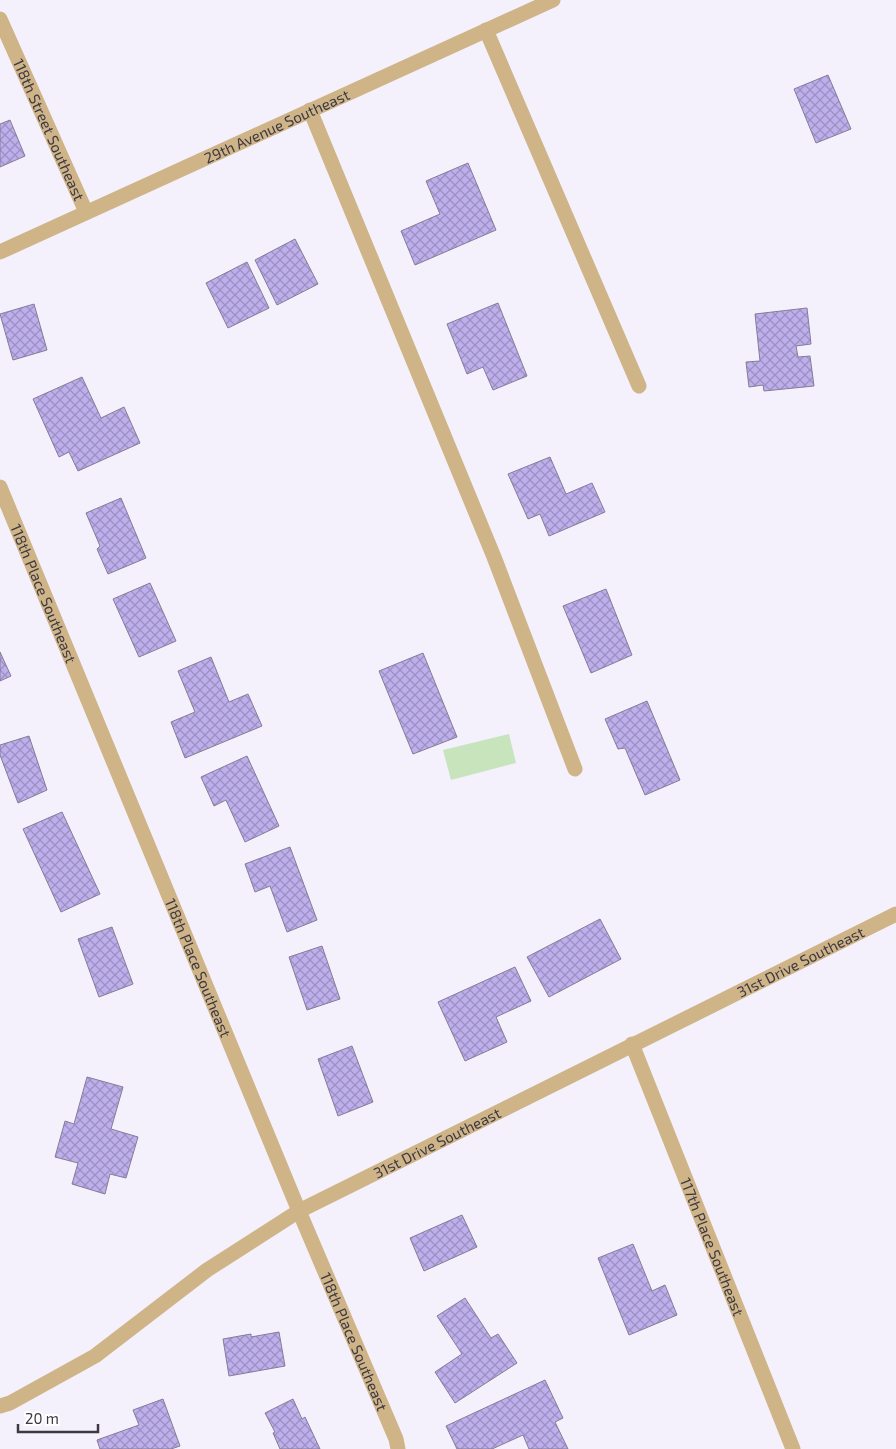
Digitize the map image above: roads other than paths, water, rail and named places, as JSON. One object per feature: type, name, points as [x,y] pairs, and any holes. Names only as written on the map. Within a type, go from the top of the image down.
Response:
[{"type":"street","name":"29th Avenue Southeast","points":[[0,252],[553,0]]},
{"type":"street","name":"118th Street Southeast","points":[[0,20],[86,212]]},
{"type":"street","points":[[486,30],[639,386]]},
{"type":"street","points":[[310,110],[494,557],[576,769]]},
{"type":"street","name":"118th Place Southeast","points":[[0,487],[299,1211],[396,1439],[398,1449]]},
{"type":"street","name":"31st Drive Southeast","points":[[0,1406],[10,1403],[95,1356],[207,1270],[299,1211],[896,914]]},
{"type":"street","name":"117th Place Southeast","points":[[632,1044],[793,1449]]}]
